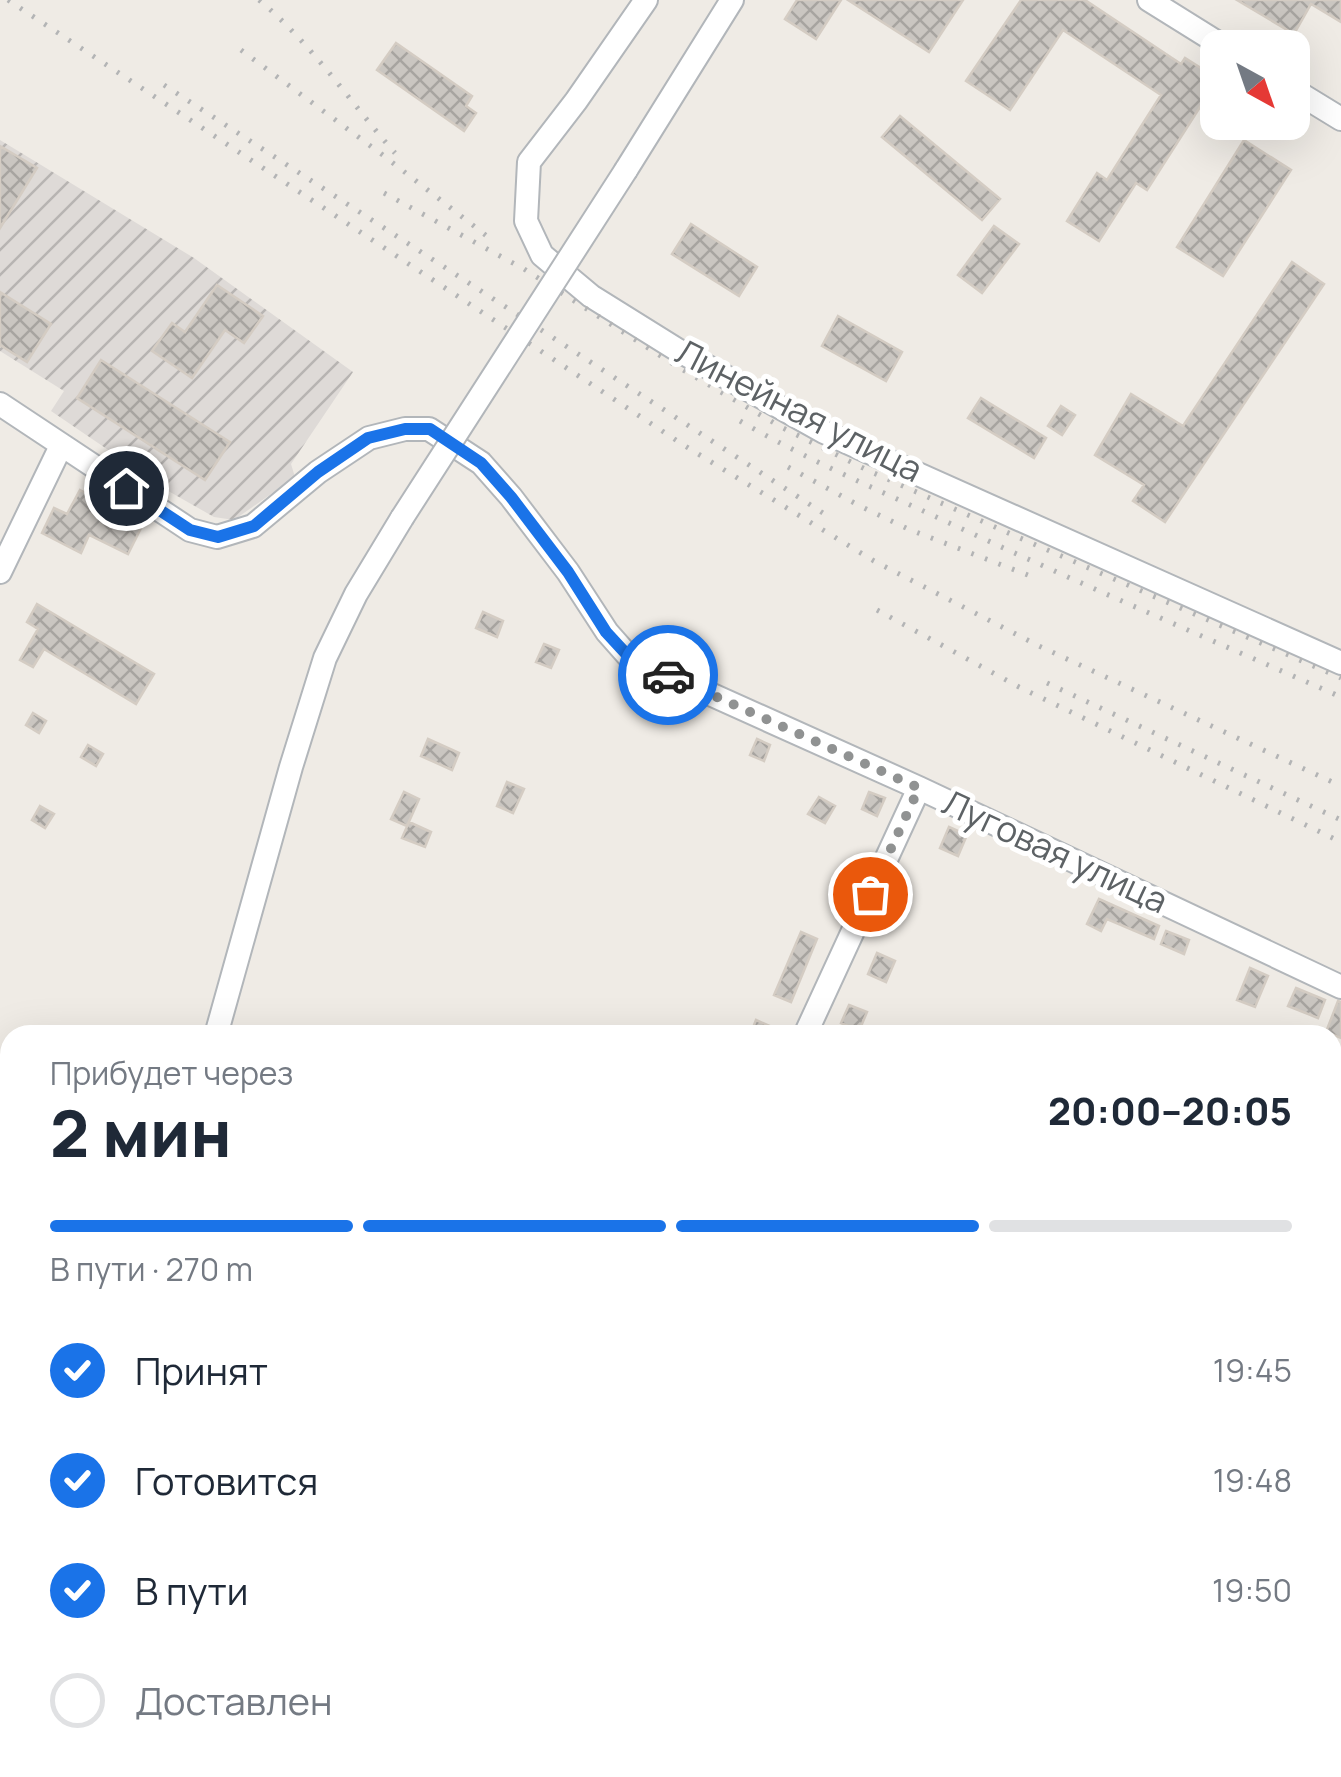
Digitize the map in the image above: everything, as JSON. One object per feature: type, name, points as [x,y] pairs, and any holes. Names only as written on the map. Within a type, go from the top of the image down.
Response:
[{"type":"street","name":"Линейная улица","points":[[646,0],[530,162],[526,222],[542,255],[608,307],[824,432],[1341,662]]},
{"type":"street","points":[[219,1025],[325,658],[356,594],[732,0]]},
{"type":"street","points":[[1150,0],[1200,32]]},
{"type":"street","points":[[1310,100],[1341,119]]},
{"type":"street","name":"Луговая улица","points":[[0,404],[190,530],[218,537],[254,526],[318,472],[368,438],[405,429],[430,429],[481,463],[511,497],[568,572],[606,632],[630,658],[919,788],[1341,987]]},
{"type":"street","points":[[0,572],[61,446]]},
{"type":"street","points":[[810,1025],[919,788]]},
{"type":"shaded area","points":[[0,140],[194,258],[353,372],[291,464],[295,477],[234,520],[214,517],[170,492],[51,411],[64,391],[0,351]]},
{"type":"building","points":[[797,0],[841,0],[816,39],[785,19]]},
{"type":"building","points":[[848,0],[963,0],[929,52]]},
{"type":"building","points":[[1021,0],[1085,0],[1181,64],[1185,58],[1200,68],[1200,107],[1147,190],[1136,183],[1099,241],[1067,221],[1097,173],[1107,180],[1161,95],[1063,30],[1010,110],[966,81]]},
{"type":"building","points":[[1237,0],[1341,0],[1341,22],[1311,4],[1296,30],[1287,30]]},
{"type":"building","points":[[396,43],[472,96],[466,106],[476,113],[464,131],[377,70]]},
{"type":"building","points":[[900,116],[1000,199],[982,220],[882,137]]},
{"type":"building","points":[[1244,140],[1291,170],[1223,276],[1177,247]]},
{"type":"building","points":[[0,146],[37,168],[0,228]]},
{"type":"building","points":[[691,224],[757,267],[739,296],[672,254]]},
{"type":"building","points":[[994,226],[1019,244],[982,293],[958,275]]},
{"type":"building","points":[[1292,262],[1324,284],[1165,522],[1133,501],[1144,485],[1095,455],[1131,394],[1183,426]]},
{"type":"building","points":[[217,285],[263,316],[244,343],[225,330],[192,378],[152,351],[172,323],[185,332]]},
{"type":"building","points":[[0,292],[51,324],[27,362],[0,345]]},
{"type":"building","points":[[838,316],[902,352],[886,381],[822,346]]},
{"type":"building","points":[[101,360],[230,442],[205,480],[77,398]]},
{"type":"building","points":[[981,398],[1046,438],[1034,458],[968,418]]},
{"type":"building","points":[[1061,406],[1075,415],[1062,435],[1048,426]]},
{"type":"building","points":[[80,490],[144,522],[128,554],[89,535],[81,553],[42,533],[54,508],[67,514]]},
{"type":"building","points":[[37,604],[154,674],[136,704],[44,649],[33,667],[20,660],[38,629],[27,622]]},
{"type":"building","points":[[483,612],[503,621],[497,637],[476,628]]},
{"type":"building","points":[[544,644],[559,650],[551,668],[536,662]]},
{"type":"building","points":[[650,692],[669,701],[661,719],[641,711]]},
{"type":"building","points":[[33,713],[46,721],[39,733],[26,725]]},
{"type":"building","points":[[428,739],[459,753],[452,770],[421,756]]},
{"type":"building","points":[[757,739],[770,745],[764,761],[750,755]]},
{"type":"building","points":[[88,745],[103,754],[96,766],[81,757]]},
{"type":"building","points":[[507,782],[524,789],[513,813],[497,806]]},
{"type":"building","points":[[404,792],[419,799],[407,826],[391,819]]},
{"type":"building","points":[[869,792],[885,798],[877,816],[862,809]]},
{"type":"building","points":[[819,797],[835,806],[825,823],[808,814]]},
{"type":"building","points":[[40,806],[54,814],[45,828],[32,820]]},
{"type":"building","points":[[409,822],[431,832],[425,847],[402,838]]},
{"type":"building","points":[[949,827],[967,835],[958,856],[940,848]]},
{"type":"building","points":[[1099,899],[1159,926],[1154,939],[1107,919],[1101,931],[1087,924]]},
{"type":"building","points":[[1166,931],[1189,940],[1184,954],[1161,944]]},
{"type":"building","points":[[801,932],[817,939],[791,1002],[774,995]]},
{"type":"building","points":[[877,953],[895,961],[886,982],[868,974]]},
{"type":"building","points":[[1250,968],[1268,976],[1255,1007],[1237,1000]]},
{"type":"building","points":[[1296,988],[1325,1000],[1318,1018],[1288,1006]]},
{"type":"building","points":[[1338,1001],[1341,1002],[1341,1025],[1329,1025]]},
{"type":"building","points":[[849,1005],[867,1012],[862,1025],[841,1023]]},
{"type":"railway","points":[[8,0],[685,446],[874,561],[1039,646],[1341,786]]},
{"type":"railway","points":[[259,0],[313,54],[395,153]]},
{"type":"railway","points":[[241,50],[488,237]]},
{"type":"railway","points":[[164,85],[826,515]]},
{"type":"railway","points":[[384,193],[524,269],[781,427],[867,470],[1341,678]]},
{"type":"railway","points":[[740,421],[994,544],[1341,697]]},
{"type":"railway","points":[[788,467],[908,529],[1033,577]]},
{"type":"railway","points":[[877,610],[1019,687],[1341,842]]},
{"type":"railway","points":[[1047,683],[1341,820]]},
{"type":"way so far","points":[[668,675],[919,788],[870,894]]},
{"type":"route","points":[[126,488],[190,530],[218,537],[254,526],[318,472],[368,438],[405,429],[430,429],[481,463],[511,497],[568,572],[606,632],[630,658],[668,675]]}]
